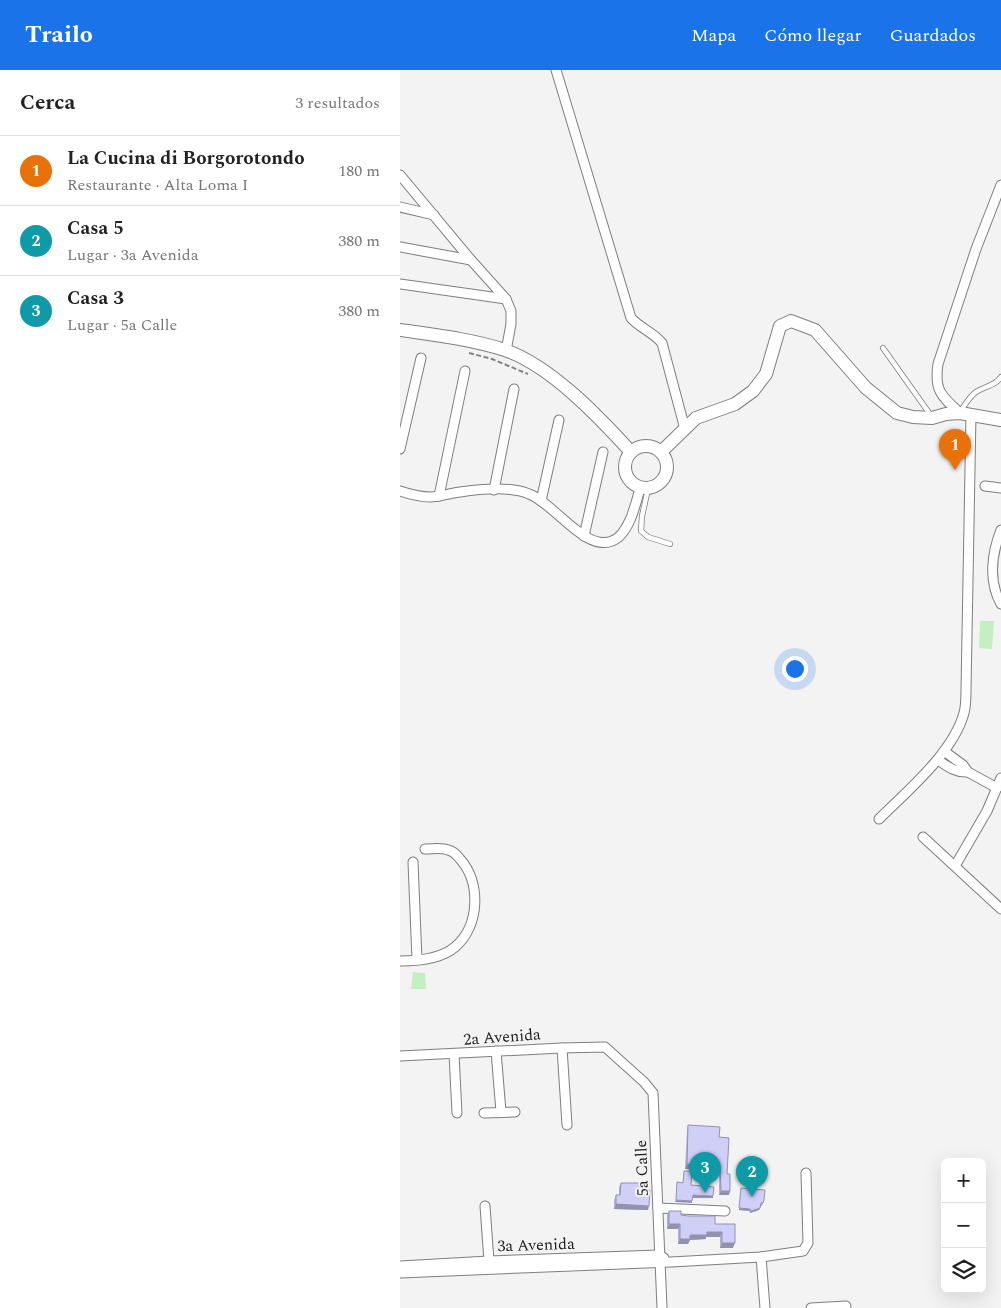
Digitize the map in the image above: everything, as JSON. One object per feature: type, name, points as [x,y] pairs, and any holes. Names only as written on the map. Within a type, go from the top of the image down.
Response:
[{"type":"street","points":[[556,70],[631,318],[637,325],[651,333],[662,343],[686,428]]},
{"type":"street","points":[[400,174],[471,260],[506,298],[511,311],[511,324],[506,351]]},
{"type":"street","points":[[879,819],[938,760],[962,720],[966,706],[965,414],[938,388],[938,364],[976,249],[1001,185]]},
{"type":"street","points":[[400,207],[434,215]]},
{"type":"street","points":[[400,247],[471,260]]},
{"type":"street","points":[[400,284],[506,298]]},
{"type":"street","points":[[661,452],[696,418],[735,404],[753,391],[766,374],[780,326],[791,321],[815,330],[866,388],[897,413],[913,417],[932,418],[946,414],[965,414],[1001,420]]},
{"type":"street","points":[[400,330],[468,340],[506,351],[542,370],[584,404],[631,452]]},
{"type":"street","points":[[400,449],[421,358]]},
{"type":"street","points":[[439,496],[465,371]]},
{"type":"street","points":[[494,490],[514,389]]},
{"type":"street","points":[[541,501],[559,420]]},
{"type":"street","points":[[646,446],[661,452],[667,467],[666,475],[662,482],[655,486],[644,488],[632,484],[627,477],[625,468],[626,460],[631,452],[646,446]]},
{"type":"street","points":[[584,536],[603,452]]},
{"type":"street","points":[[985,486],[1001,488]]},
{"type":"street","points":[[400,491],[429,497],[463,492],[508,489],[529,494],[541,501],[584,536],[595,542],[612,541],[621,535],[627,527],[644,488]]},
{"type":"street","points":[[1001,530],[996,542],[992,572],[994,585],[1001,604]]},
{"type":"street","points":[[944,751],[963,765],[968,772],[997,788]]},
{"type":"street","points":[[938,760],[950,768],[960,772],[968,772]]},
{"type":"street","points":[[955,866],[987,811],[1001,778]]},
{"type":"street","points":[[923,837],[1001,909]]},
{"type":"street","points":[[400,961],[429,958],[447,952],[460,942],[468,929],[475,903],[476,896],[472,878],[459,857],[450,850],[440,848],[425,849]]},
{"type":"street","points":[[413,862],[417,960]]},
{"type":"street","name":"2a Avenida","points":[[400,1056],[605,1047]]},
{"type":"street","name":"5a Calle","points":[[605,1047],[644,1082],[653,1093],[662,1308]]},
{"type":"street","points":[[562,1048],[567,1125]]},
{"type":"street","points":[[496,1051],[501,1112]]},
{"type":"street","points":[[454,1054],[457,1113]]},
{"type":"street","points":[[484,1113],[515,1112]]},
{"type":"street","points":[[660,1259],[671,1262],[761,1257],[803,1251],[808,1243],[806,1174]]},
{"type":"street","points":[[485,1206],[489,1261]]},
{"type":"street","points":[[658,1208],[725,1211]]},
{"type":"street","points":[[761,1257],[765,1308]]},
{"type":"street","name":"3a Avenida","points":[[400,1266],[489,1261],[660,1259]]},
{"type":"street","name":"3a Avenida","points":[[400,1273],[660,1259]]},
{"type":"street","points":[[811,1308],[846,1306]]},
{"type":"lane","points":[[883,348],[932,418]]},
{"type":"lane","points":[[965,414],[968,399],[976,392],[998,382],[1001,377]]},
{"type":"lane","points":[[644,488],[641,531],[648,537],[670,544]]},
{"type":"green space","points":[[980,621],[994,621],[992,649],[979,648]]},
{"type":"green space","points":[[413,972],[425,973],[426,989],[411,989]]},
{"type":"building","points":[[688,1125],[720,1127],[719,1137],[729,1138],[727,1174],[730,1174],[730,1191],[721,1191],[720,1166],[687,1164]]},
{"type":"building","points":[[684,1171],[692,1171],[691,1185],[714,1187],[713,1196],[693,1195],[692,1201],[676,1200],[677,1182],[683,1183]]},
{"type":"building","points":[[621,1183],[639,1183],[639,1190],[650,1190],[649,1206],[616,1204],[616,1195],[620,1195]]},
{"type":"building","points":[[741,1188],[765,1190],[764,1200],[760,1208],[751,1211],[750,1209],[739,1208]]},
{"type":"building","points":[[669,1211],[681,1211],[681,1215],[688,1216],[715,1216],[715,1224],[735,1224],[735,1243],[722,1243],[722,1232],[707,1232],[707,1235],[690,1235],[690,1239],[680,1239],[680,1224],[669,1224]]},
{"type":"place","name":"La Cucina di Borgorotondo","points":[[955,470]]},
{"type":"place","name":"Casa 3","points":[[705,1193]]},
{"type":"place","name":"Casa 5","points":[[752,1197]]}]
